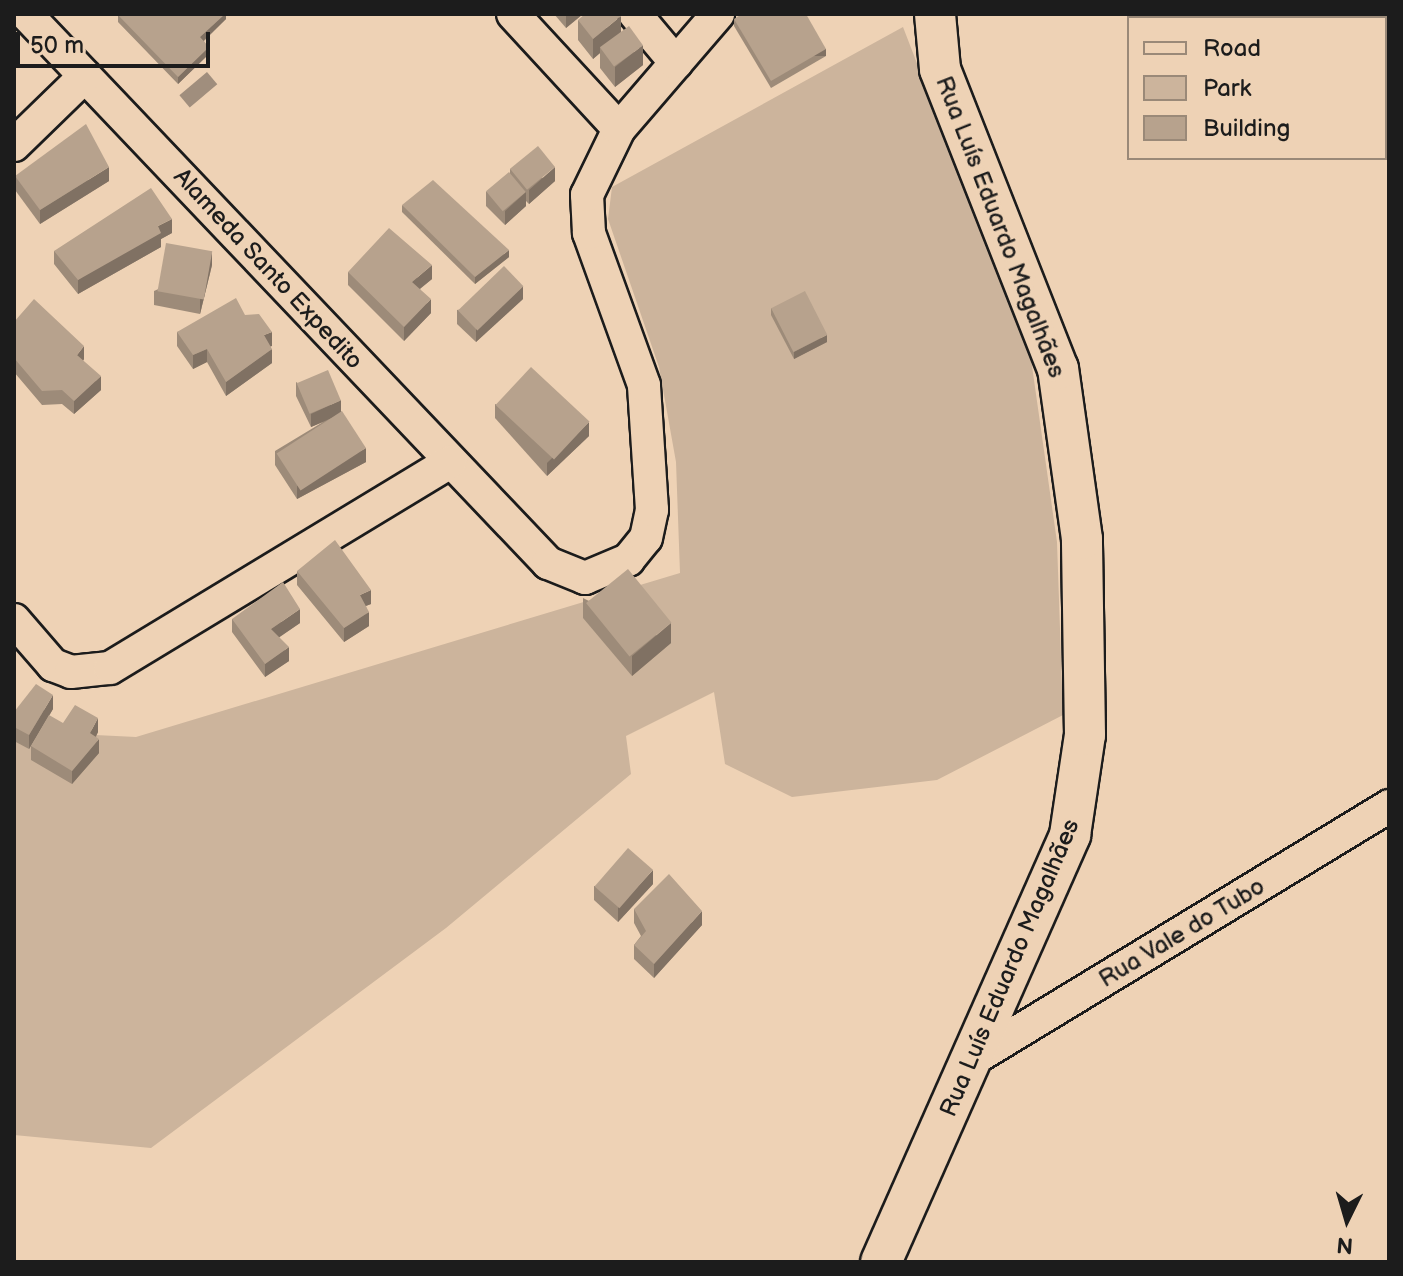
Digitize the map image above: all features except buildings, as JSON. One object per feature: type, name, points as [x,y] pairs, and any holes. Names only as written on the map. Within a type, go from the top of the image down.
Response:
[{"type":"main road","name":"Rua Luís Eduardo Magalhães","points":[[881,1262],[975,1058],[1080,799],[1082,539],[1058,369],[940,69],[935,14]]},
{"type":"street","name":"Alameda Santo Expedito","points":[[26,14],[450,462],[565,575],[585,578],[628,560],[646,538],[652,485],[644,385],[585,215],[595,169],[619,129],[718,14]]},
{"type":"street","points":[[513,14],[619,129]]},
{"type":"street","points":[[635,14],[676,63]]},
{"type":"street","points":[[14,145],[85,76]]},
{"type":"street","points":[[14,620],[53,665],[71,672],[110,668],[450,462]]},
{"type":"street","name":"Rua Vale do Tubo","points":[[975,1058],[1389,806]]},
{"type":"green space","points":[[903,27],[1031,359],[1057,542],[1063,715],[937,780],[792,797],[725,764],[714,692],[626,736],[631,774],[446,928],[151,1148],[14,1135],[14,731],[136,737],[680,573],[676,462],[659,367],[608,219],[612,187]]},
{"type":"shaded area","points":[[207,72],[217,84],[190,107],[179,95]]}]
